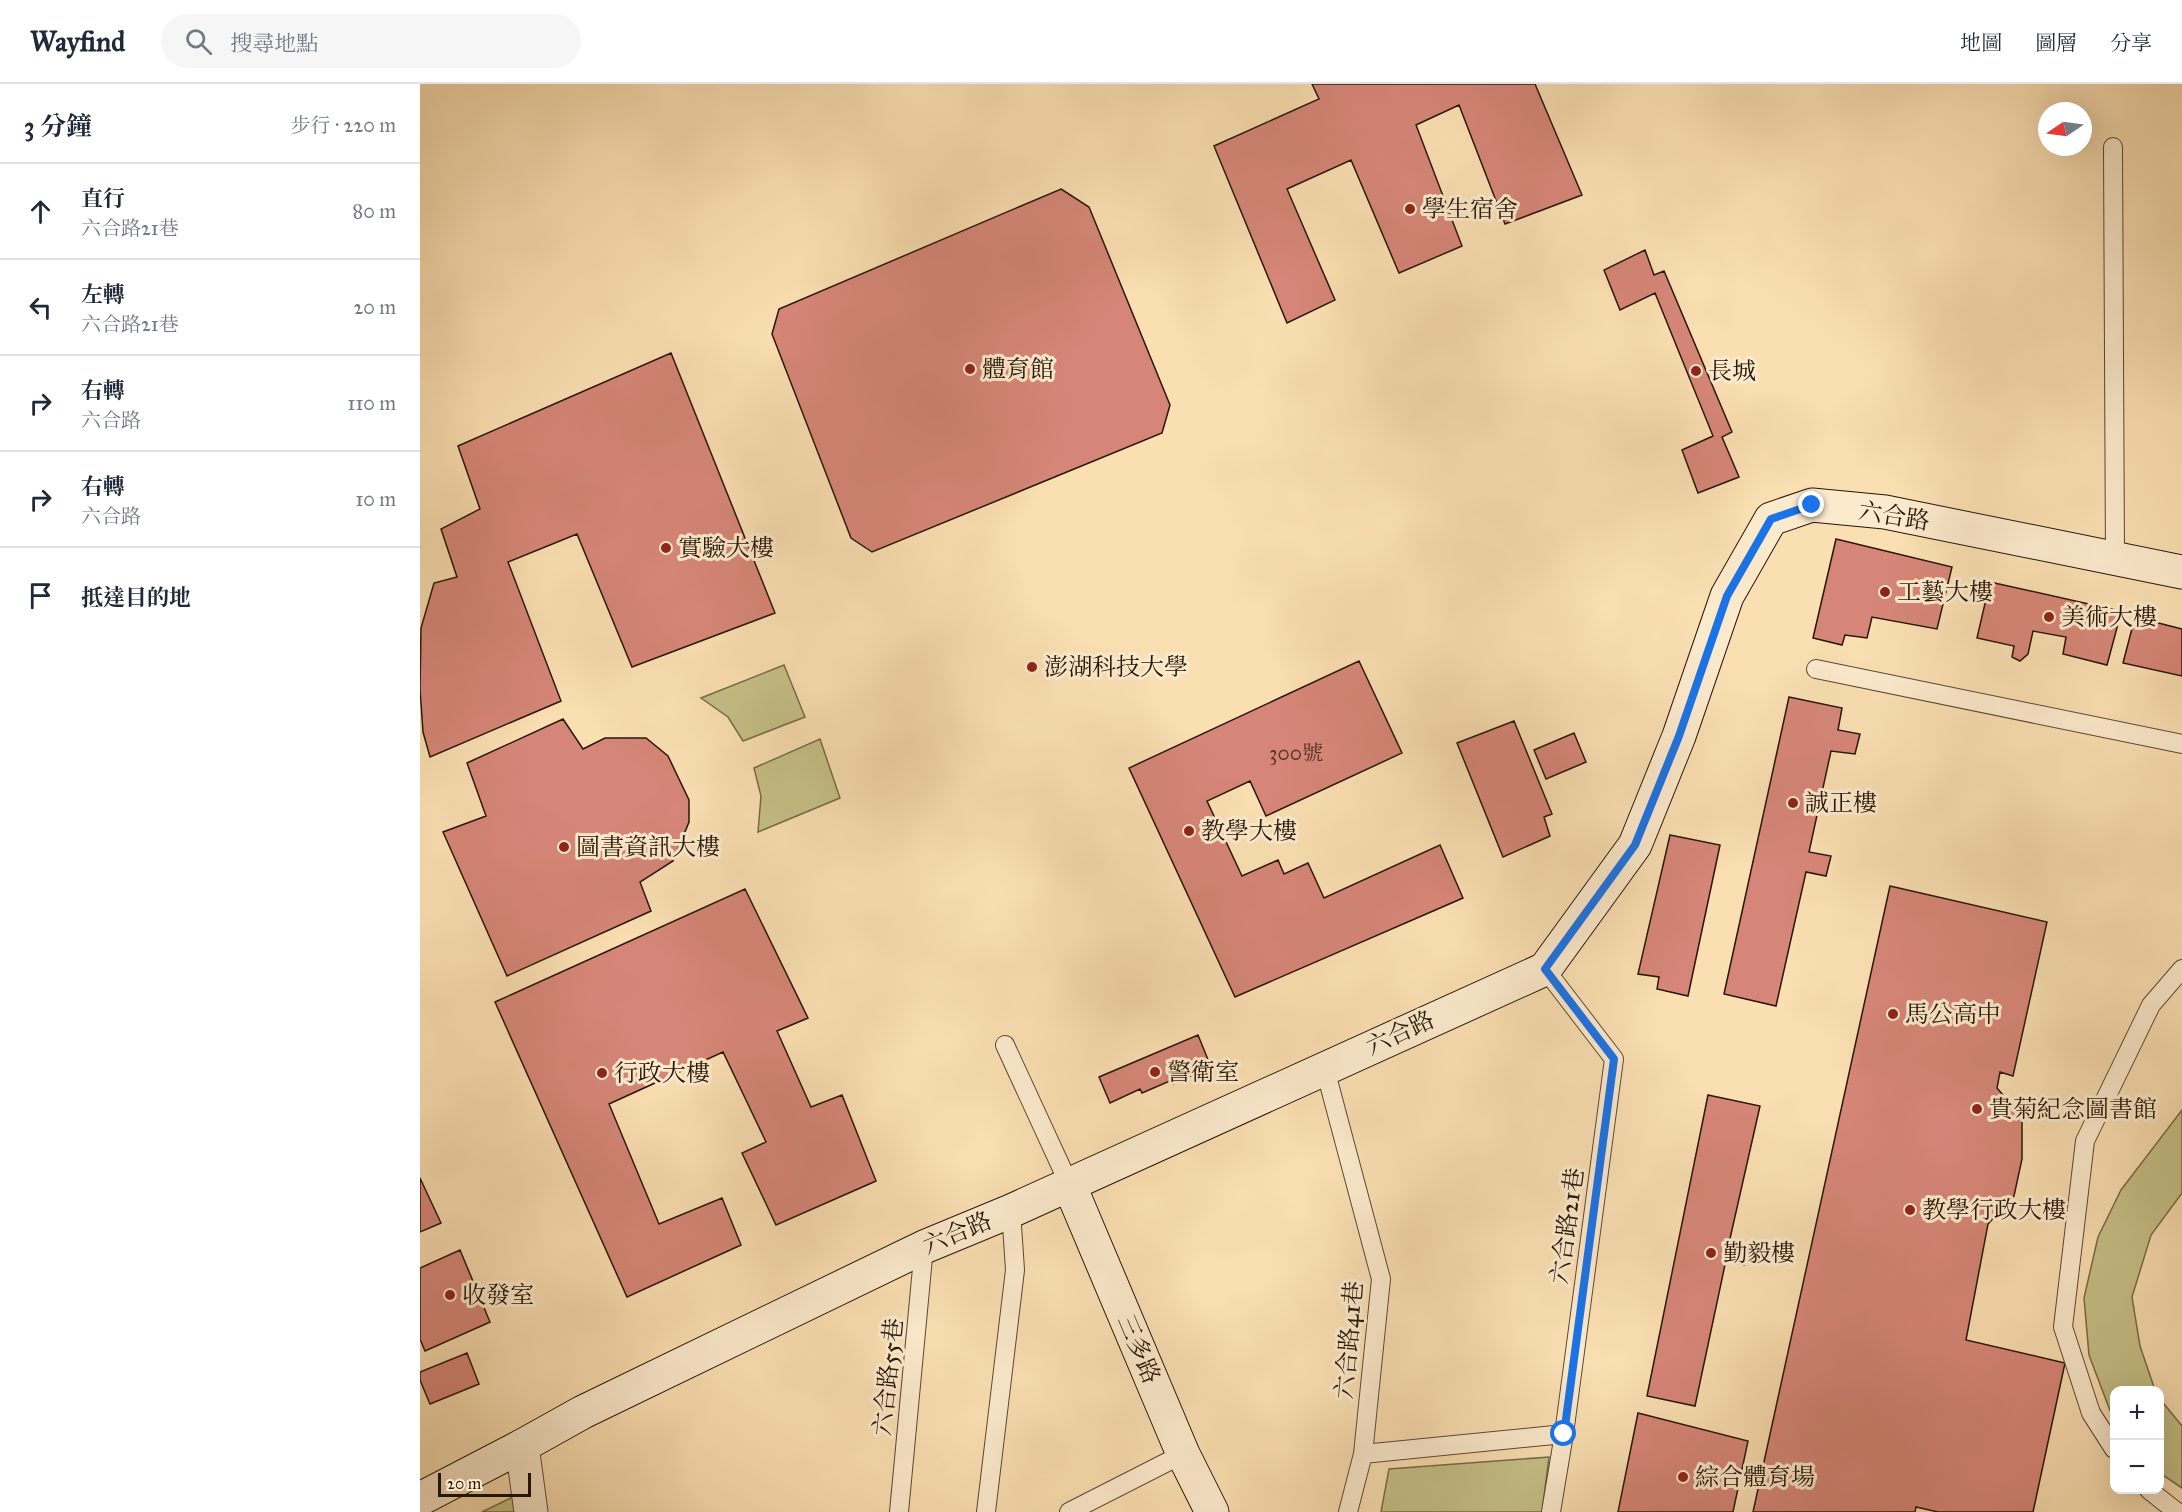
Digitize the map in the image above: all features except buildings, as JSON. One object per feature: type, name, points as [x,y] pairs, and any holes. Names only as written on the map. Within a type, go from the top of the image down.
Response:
[{"type":"street","name":"六合路","points":[[420,1499],[583,1412],[924,1247],[1011,1211],[1472,1000],[1545,969],[1635,845],[1679,736],[1727,596],[1771,519],[1812,505],[1885,512],[2182,572]]},
{"type":"street","name":"三多路","points":[[1069,1184],[1183,1454],[1212,1512]]},
{"type":"street","points":[[522,1446],[531,1512]]},
{"type":"lane","points":[[2113,147],[2115,559]]},
{"type":"lane","points":[[1816,669],[2182,744]]},
{"type":"lane","name":"六合路21巷","points":[[1545,969],[1614,1059],[1564,1434],[1551,1512]]},
{"type":"lane","points":[[2110,1442],[2091,1413],[2063,1327],[2085,1141],[2151,1005],[2182,969]]},
{"type":"lane","points":[[1005,1045],[1069,1184]]},
{"type":"lane","name":"六合路41巷","points":[[1325,1069],[1382,1279],[1363,1454],[1348,1512]]},
{"type":"lane","points":[[986,1512],[1015,1270],[1011,1211]]},
{"type":"lane","name":"六合路55巷","points":[[899,1512],[924,1247]]},
{"type":"lane","points":[[1363,1454],[1564,1434]]},
{"type":"lane","points":[[1068,1512],[1183,1454]]},
{"type":"lane","points":[[2154,1494],[2177,1512]]},
{"type":"shaded area","points":[[784,665],[805,717],[743,741],[728,717],[701,698]]},
{"type":"shaded area","points":[[820,739],[840,798],[758,832],[761,796],[754,768]]},
{"type":"shaded area","points":[[2182,1110],[2182,1193],[2151,1235],[2132,1297],[2140,1346],[2154,1386],[2110,1386],[2110,1410],[2089,1355],[2084,1298],[2098,1237],[2121,1190]]},
{"type":"shaded area","points":[[2164,1404],[2182,1426],[2182,1488],[2164,1476]]},
{"type":"shaded area","points":[[1549,1457],[1542,1512],[1381,1512],[1389,1469]]},
{"type":"shaded area","points":[[519,1494],[521,1512],[482,1512]]},
{"type":"place","name":"學生宿舍","points":[[1410,209]]},
{"type":"place","name":"體育館","points":[[970,369]]},
{"type":"place","name":"長城","points":[[1696,371]]},
{"type":"place","name":"實驗大樓","points":[[666,548]]},
{"type":"place","name":"工藝大樓","points":[[1885,592]]},
{"type":"place","name":"美術大樓","points":[[2049,617]]},
{"type":"place","name":"澎湖科技大學","points":[[1032,667]]},
{"type":"place","name":"誠正樓","points":[[1793,803]]},
{"type":"place","name":"教學大樓","points":[[1189,831]]},
{"type":"place","name":"圖書資訊大樓","points":[[564,847]]},
{"type":"place","name":"馬公高中","points":[[1893,1014]]},
{"type":"place","name":"警衛室","points":[[1155,1072]]},
{"type":"place","name":"行政大樓","points":[[602,1073]]},
{"type":"place","name":"貴菊紀念圖書館","points":[[1977,1109]]},
{"type":"place","name":"教學行政大樓","points":[[1910,1210]]},
{"type":"place","name":"勤毅樓","points":[[1711,1253]]},
{"type":"place","name":"收發室","points":[[450,1295]]},
{"type":"place","name":"綜合體育場","points":[[1683,1477]]},
{"type":"route","points":[[1564,1434],[1614,1059],[1545,969],[1635,845],[1679,736],[1727,596],[1771,519],[1812,505]]}]
